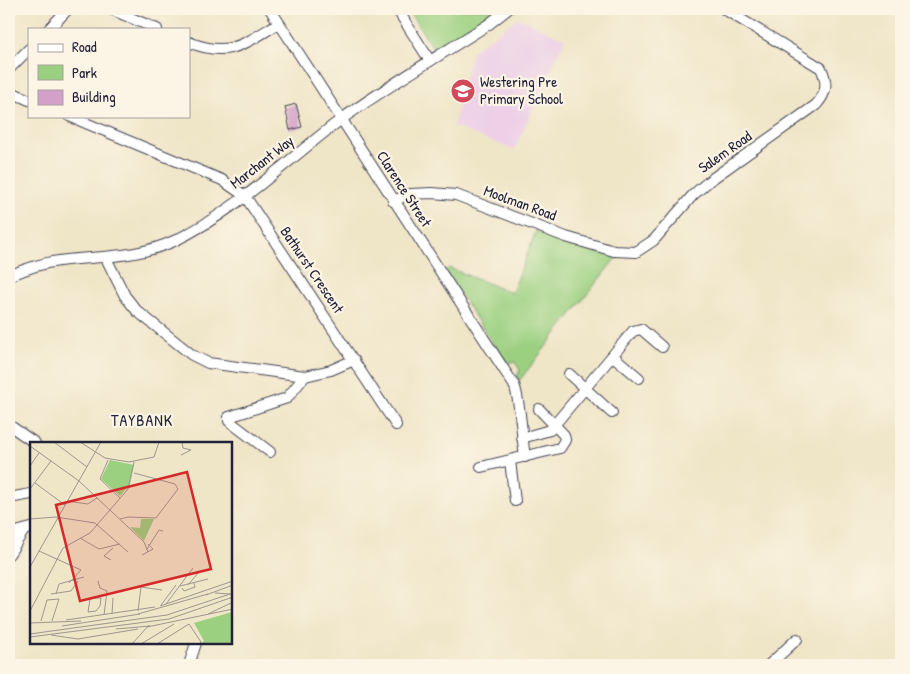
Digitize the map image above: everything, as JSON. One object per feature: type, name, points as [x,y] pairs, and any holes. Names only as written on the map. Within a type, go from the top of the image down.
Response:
[{"type":"street","points":[[110,9],[155,28]]},
{"type":"street","name":"Clarence Street","points":[[270,9],[514,385],[519,394],[518,410],[522,438]]},
{"type":"street","points":[[397,9],[430,62]]},
{"type":"street","name":"Marchant Way","points":[[9,276],[34,266],[58,261],[106,258],[137,253],[174,241],[245,196],[342,119],[495,20],[508,9]]},
{"type":"street","name":"Salem Road","points":[[636,252],[654,240],[693,195],[709,181],[816,105],[826,90],[826,78],[821,68],[724,9]]},
{"type":"street","points":[[50,28],[62,11]]},
{"type":"street","points":[[190,42],[209,50],[234,49],[279,23]]},
{"type":"street","points":[[9,69],[28,50]]},
{"type":"street","points":[[9,91],[28,100]]},
{"type":"street","points":[[74,118],[222,180],[245,196]]},
{"type":"street","name":"Moolman Road","points":[[394,201],[410,194],[438,193],[456,195],[566,237],[614,251],[636,252]]},
{"type":"street","name":"Bathurst Crescent","points":[[245,196],[396,425]]},
{"type":"street","points":[[106,258],[130,302],[199,359],[249,370],[305,376],[331,370],[354,360]]},
{"type":"street","points":[[524,457],[522,438],[546,432],[554,426],[637,330],[641,330],[662,347]]},
{"type":"street","points":[[614,356],[639,378]]},
{"type":"street","points":[[569,374],[612,413]]},
{"type":"street","points":[[270,452],[229,421],[229,417],[287,398],[305,376]]},
{"type":"street","points":[[481,468],[563,446],[564,435],[539,409]]},
{"type":"street","points":[[9,425],[34,442]]},
{"type":"street","points":[[510,461],[515,500]]},
{"type":"street","points":[[9,498],[30,494]]},
{"type":"street","points":[[9,534],[28,529]]},
{"type":"street","points":[[9,554],[28,529]]},
{"type":"street","points":[[769,665],[797,639]]},
{"type":"street","points":[[189,665],[196,644]]},
{"type":"shaded area","points":[[518,18],[565,39],[514,150],[453,126],[472,51]]},
{"type":"green space","points":[[407,9],[495,9],[433,48]]},
{"type":"green space","points":[[536,231],[621,257],[615,259],[518,382],[516,379],[520,370],[515,362],[505,362],[445,271],[449,268],[512,293]]},
{"type":"building","points":[[296,104],[302,127],[290,130],[285,107]]},
{"type":"place","name":"Westering Pre Primary School","points":[[463,91]]},
{"type":"district","name":"TAYBANK","points":[[142,420]]}]
